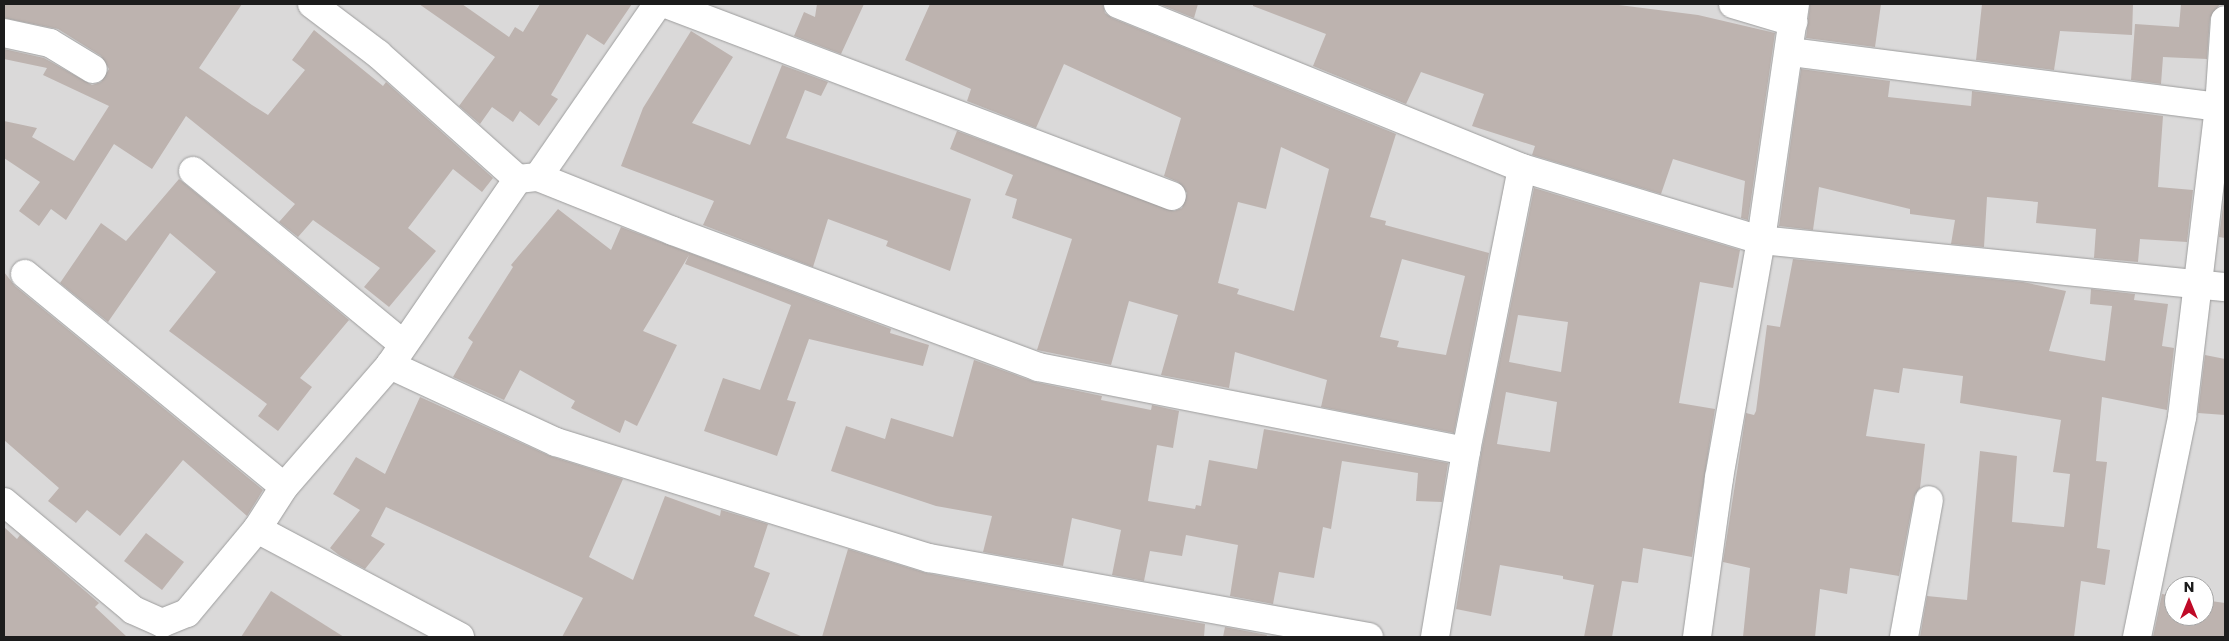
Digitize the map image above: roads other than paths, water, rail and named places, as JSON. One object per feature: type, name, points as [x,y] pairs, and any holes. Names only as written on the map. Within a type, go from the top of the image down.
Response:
[{"type":"street","points":[[312,4],[378,54],[528,178],[1038,367],[1466,451]]},
{"type":"street","points":[[4,502],[133,610],[162,623],[187,612],[257,529],[284,487],[396,355],[658,4]]},
{"type":"street","points":[[666,4],[1172,196]]},
{"type":"street","points":[[1118,4],[1522,168],[1761,240],[2212,285]]},
{"type":"street","points":[[1697,637],[1719,478],[1761,240],[1790,52],[1794,13],[1733,4]]},
{"type":"street","points":[[2137,637],[2182,417],[2212,285],[2219,107],[2225,20]]},
{"type":"street","points":[[4,33],[50,43],[93,69]]},
{"type":"street","points":[[1790,52],[2219,107]]},
{"type":"street","points":[[1435,637],[1466,451],[1522,168]]},
{"type":"street","points":[[193,172],[396,355],[556,442],[929,558],[1369,637]]},
{"type":"street","points":[[24,274],[284,487]]},
{"type":"street","points":[[1904,637],[1929,500]]},
{"type":"street","points":[[257,529],[460,637]]}]
